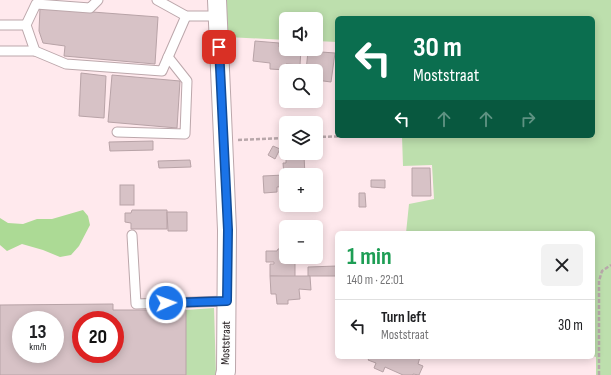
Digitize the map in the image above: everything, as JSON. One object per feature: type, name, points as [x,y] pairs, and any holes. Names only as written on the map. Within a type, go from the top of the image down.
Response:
[{"type":"street","name":"Moststraat","points":[[217,8],[228,230],[228,374]]},
{"type":"lane","points":[[35,51],[26,25],[36,4],[90,8],[98,0]]},
{"type":"lane","points":[[157,0],[186,16],[217,8]]},
{"type":"lane","points":[[0,51],[35,51],[66,64],[162,71],[186,16]]},
{"type":"lane","points":[[0,25],[26,25]]},
{"type":"lane","points":[[117,132],[185,134],[187,81],[168,57]]},
{"type":"lane","points":[[132,235],[136,304],[227,301]]},
{"type":"path","points":[[323,137],[335,136]]},
{"type":"path","points":[[223,140],[279,138]]},
{"type":"path","points":[[599,375],[599,281],[602,271],[611,265]]},
{"type":"shaded area","points":[[226,0],[611,0],[611,375],[596,375],[595,231],[406,231],[409,204],[434,199],[432,165],[403,166],[402,138],[595,138],[595,16],[335,16],[335,42],[323,41],[323,12],[279,12],[279,40],[227,37]]},
{"type":"shaded area","points":[[83,210],[88,216],[90,225],[79,246],[71,255],[60,257],[22,244],[7,251],[0,245],[0,218],[8,223],[23,224],[37,219],[52,219]]},
{"type":"shaded area","points":[[214,308],[216,375],[186,375],[186,310]]},
{"type":"building","points":[[40,8],[158,17],[155,64],[64,56],[65,46],[43,43],[39,31]]},
{"type":"building","points":[[255,41],[279,43],[279,56],[301,56],[300,64],[279,64],[279,70],[270,69],[270,63],[253,61]]},
{"type":"building","points":[[323,52],[335,53],[331,82],[323,81],[323,64],[307,64],[308,56],[323,56]]},
{"type":"building","points":[[81,73],[106,76],[104,118],[79,116]]},
{"type":"building","points":[[112,75],[180,81],[177,128],[108,122]]},
{"type":"building","points":[[153,141],[153,150],[110,151],[109,142]]},
{"type":"building","points":[[273,146],[279,149],[275,159],[268,155]]},
{"type":"building","points":[[190,160],[191,167],[159,168],[158,161]]},
{"type":"building","points":[[286,160],[304,160],[305,168],[283,168],[283,163],[286,163]]},
{"type":"building","points":[[412,168],[430,168],[431,196],[412,196]]},
{"type":"building","points":[[279,175],[279,187],[277,187],[277,192],[264,193],[263,176]]},
{"type":"building","points":[[371,180],[385,180],[385,188],[371,187]]},
{"type":"building","points":[[120,185],[134,185],[134,205],[120,205]]},
{"type":"building","points":[[359,193],[365,193],[366,207],[359,207]]},
{"type":"building","points":[[132,210],[167,210],[167,229],[131,229],[131,223],[125,222],[125,213],[131,213]]},
{"type":"building","points":[[167,212],[187,212],[187,231],[168,231]]},
{"type":"building","points":[[278,249],[279,264],[295,264],[295,277],[270,276],[270,264],[274,264],[274,262],[266,262],[266,251],[277,251]]},
{"type":"building","points":[[335,266],[335,276],[308,276],[308,267]]},
{"type":"building","points":[[270,276],[310,276],[311,290],[299,289],[300,299],[288,300],[288,304],[277,304],[276,294],[271,294]]},
{"type":"building","points":[[113,304],[113,310],[186,310],[186,375],[0,375],[0,305]]},
{"type":"building","points":[[419,359],[418,364],[423,366],[419,375],[403,375],[385,367],[383,372],[374,368],[376,363],[368,360]]},
{"type":"route","points":[[166,303],[227,301],[228,230],[219,47]]}]
